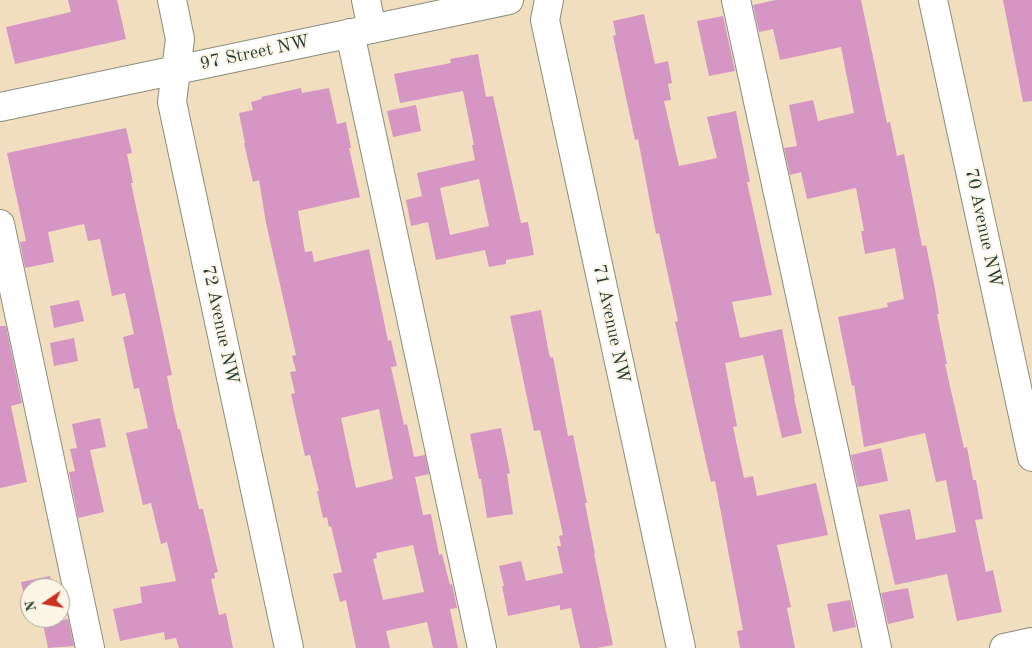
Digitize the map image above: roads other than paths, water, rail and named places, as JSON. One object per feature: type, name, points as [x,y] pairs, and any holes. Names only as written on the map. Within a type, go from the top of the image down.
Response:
[{"type":"street","name":"72 Avenue NW","points":[[172,0],[180,39],[172,102],[289,648]]},
{"type":"street","points":[[366,0],[361,31],[482,648]]},
{"type":"street","name":"97 Street NW","points":[[0,108],[176,69],[509,0]]},
{"type":"street","name":"71 Avenue NW","points":[[549,0],[545,20],[681,648]]},
{"type":"street","points":[[736,0],[877,648]]},
{"type":"street","name":"70 Avenue NW","points":[[933,0],[1032,457]]},
{"type":"street","points":[[0,224],[90,648]]},
{"type":"street","points":[[1004,648],[1032,642]]}]
